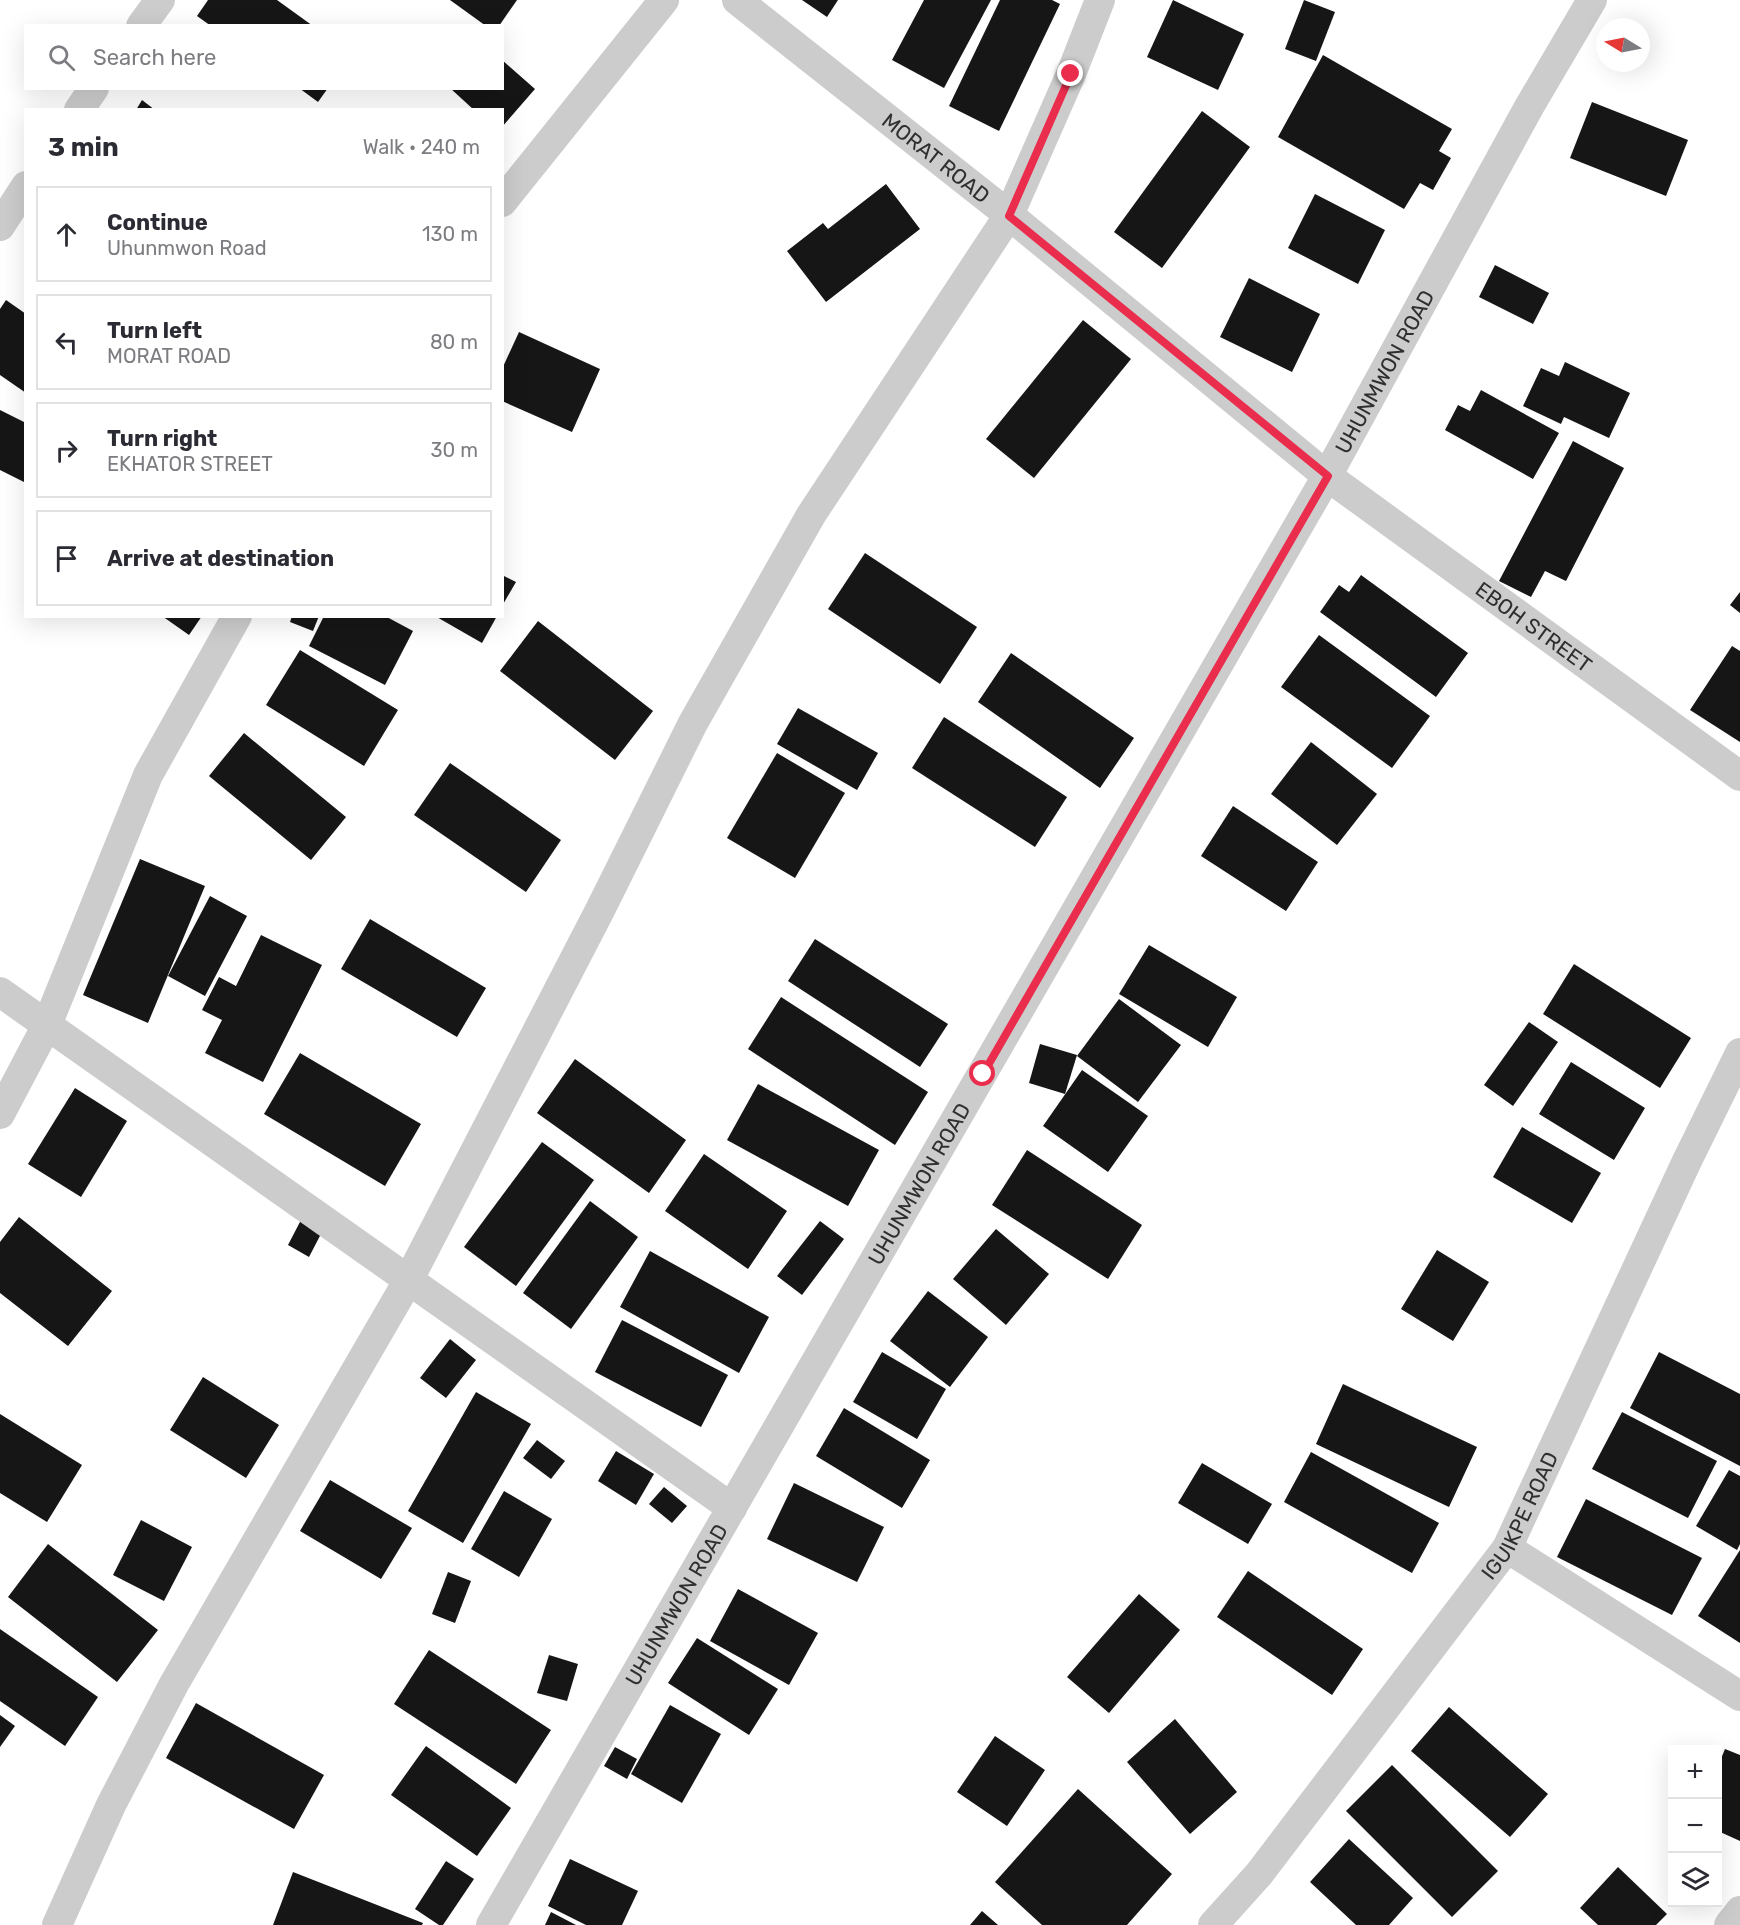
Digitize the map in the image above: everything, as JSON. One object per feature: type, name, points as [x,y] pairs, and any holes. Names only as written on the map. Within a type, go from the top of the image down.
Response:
[{"type":"street","points":[[142,24],[160,0]]},
{"type":"street","points":[[504,200],[664,0]]},
{"type":"street","name":"MORAT ROAD","points":[[737,0],[1009,216],[1328,476]]},
{"type":"street","points":[[57,1925],[111,1805],[174,1684],[408,1281],[600,910],[693,723],[811,515],[1009,216],[1071,74],[1100,0]]},
{"type":"street","name":"UHUNMWON ROAD","points":[[491,1925],[1328,476],[1529,106],[1592,0]]},
{"type":"street","points":[[80,108],[93,90]]},
{"type":"street","points":[[0,226],[24,189]]},
{"type":"street","name":"EBOH STREET","points":[[1328,476],[1740,776]]},
{"type":"street","points":[[0,1114],[47,1025],[148,775],[236,618]]},
{"type":"street","points":[[0,992],[732,1508]]},
{"type":"street","name":"IGUIKPE ROAD","points":[[1214,1925],[1259,1874],[1507,1548],[1686,1163],[1740,1053]]},
{"type":"street","points":[[1507,1548],[1740,1696]]},
{"type":"street","points":[[1729,1925],[1740,1911]]},
{"type":"building","points":[[208,0],[277,0],[310,24],[208,24],[197,16]]},
{"type":"building","points":[[450,0],[517,0],[500,24],[483,24]]},
{"type":"building","points":[[802,0],[838,0],[827,17]]},
{"type":"building","points":[[924,0],[991,0],[944,88],[892,60]]},
{"type":"building","points":[[1000,0],[1052,0],[1060,4],[999,131],[949,106]]},
{"type":"building","points":[[1173,0],[1244,34],[1218,90],[1147,57]]},
{"type":"building","points":[[1304,0],[1335,12],[1316,61],[1285,49]]},
{"type":"building","points":[[1323,55],[1452,129],[1439,151],[1451,158],[1433,190],[1420,183],[1404,209],[1278,137]]},
{"type":"building","points":[[504,62],[535,89],[504,125],[504,108],[472,108],[452,90],[504,90]]},
{"type":"building","points":[[302,90],[327,90],[318,102]]},
{"type":"building","points":[[142,100],[152,108],[137,108]]},
{"type":"building","points":[[1592,102],[1688,140],[1666,196],[1570,158]]},
{"type":"building","points":[[1202,111],[1250,147],[1162,268],[1114,232]]},
{"type":"building","points":[[886,184],[920,229],[826,302],[787,251],[823,223],[828,229]]},
{"type":"building","points":[[1315,194],[1385,230],[1358,284],[1288,248]]},
{"type":"building","points":[[1495,265],[1549,293],[1533,324],[1479,297]]},
{"type":"building","points":[[1249,278],[1320,314],[1292,372],[1220,337]]},
{"type":"building","points":[[6,300],[24,313],[24,392],[0,375],[0,309]]},
{"type":"building","points":[[1083,320],[1131,359],[1034,478],[986,439]]},
{"type":"building","points":[[519,332],[600,369],[572,432],[504,402],[504,365]]},
{"type":"building","points":[[1565,362],[1630,393],[1609,438],[1564,417],[1561,424],[1523,406],[1541,368],[1559,376]]},
{"type":"building","points":[[1481,390],[1559,433],[1533,479],[1445,430],[1458,405],[1470,411]]},
{"type":"building","points":[[0,410],[24,422],[24,482],[0,470]]},
{"type":"building","points":[[1573,441],[1624,468],[1566,581],[1545,571],[1531,597],[1499,581]]},
{"type":"building","points":[[865,553],[977,627],[940,684],[828,609]]},
{"type":"building","points":[[1361,575],[1468,653],[1436,697],[1320,612],[1339,585],[1349,592]]},
{"type":"building","points":[[504,576],[516,582],[504,603]]},
{"type":"building","points":[[1740,592],[1740,613],[1730,605]]},
{"type":"building","points":[[165,618],[201,618],[189,635]]},
{"type":"building","points":[[291,618],[318,618],[313,631],[290,622]]},
{"type":"building","points":[[323,618],[389,618],[413,631],[385,685],[309,646]]},
{"type":"building","points":[[438,618],[496,618],[482,643]]},
{"type":"building","points":[[538,621],[653,711],[615,760],[500,671]]},
{"type":"building","points":[[1319,635],[1430,716],[1392,768],[1281,687]]},
{"type":"building","points":[[1732,646],[1740,651],[1740,742],[1690,710]]},
{"type":"building","points":[[300,650],[398,710],[364,766],[266,705]]},
{"type":"building","points":[[1011,653],[1134,738],[1100,788],[978,702]]},
{"type":"building","points":[[798,708],[878,753],[857,790],[777,744]]},
{"type":"building","points":[[944,717],[1067,797],[1035,847],[912,768]]},
{"type":"building","points":[[244,733],[346,817],[311,860],[209,776]]},
{"type":"building","points":[[1311,742],[1377,794],[1337,845],[1271,794]]},
{"type":"building","points":[[777,753],[845,793],[795,878],[727,838]]},
{"type":"building","points":[[450,763],[561,840],[526,892],[414,815]]},
{"type":"building","points":[[1233,806],[1318,862],[1286,911],[1201,856]]},
{"type":"building","points":[[140,859],[205,886],[148,1023],[83,995]]},
{"type":"building","points":[[210,896],[247,916],[205,996],[168,976]]},
{"type":"building","points":[[370,919],[486,988],[457,1037],[341,969]]},
{"type":"building","points":[[261,935],[322,965],[263,1082],[205,1053],[222,1020],[202,1010],[219,977],[236,986]]},
{"type":"building","points":[[815,939],[948,1024],[920,1067],[788,981]]},
{"type":"building","points":[[1149,945],[1237,997],[1208,1047],[1119,994]]},
{"type":"building","points":[[1574,964],[1691,1038],[1660,1088],[1543,1014]]},
{"type":"building","points":[[781,997],[928,1092],[895,1145],[748,1049]]},
{"type":"building","points":[[1119,999],[1181,1045],[1138,1102],[1077,1056]]},
{"type":"building","points":[[1529,1022],[1558,1042],[1513,1106],[1484,1085]]},
{"type":"building","points":[[1040,1044],[1077,1055],[1065,1094],[1029,1083]]},
{"type":"building","points":[[300,1053],[421,1124],[385,1186],[264,1114]]},
{"type":"building","points":[[575,1059],[686,1140],[649,1193],[537,1113]]},
{"type":"building","points":[[1571,1062],[1645,1108],[1614,1160],[1539,1114]]},
{"type":"building","points":[[1082,1070],[1148,1116],[1108,1172],[1043,1126]]},
{"type":"building","points":[[758,1084],[879,1150],[848,1206],[727,1140]]},
{"type":"building","points":[[75,1088],[127,1121],[81,1197],[28,1164]]},
{"type":"building","points":[[1522,1127],[1601,1173],[1572,1223],[1493,1177]]},
{"type":"building","points":[[542,1142],[594,1180],[516,1286],[464,1247]]},
{"type":"building","points":[[1027,1150],[1142,1225],[1108,1279],[992,1205]]},
{"type":"building","points":[[704,1154],[787,1211],[748,1269],[665,1211]]},
{"type":"building","points":[[590,1201],[638,1237],[571,1329],[523,1293]]},
{"type":"building","points":[[19,1217],[112,1291],[68,1346],[0,1293],[0,1242]]},
{"type":"building","points":[[301,1220],[322,1232],[309,1257],[288,1245]]},
{"type":"building","points":[[820,1221],[844,1239],[802,1295],[777,1276]]},
{"type":"building","points":[[996,1229],[1049,1274],[1006,1325],[953,1279]]},
{"type":"building","points":[[1437,1250],[1489,1282],[1453,1341],[1401,1309]]},
{"type":"building","points":[[650,1251],[769,1317],[739,1373],[620,1307]]},
{"type":"building","points":[[928,1291],[988,1337],[950,1387],[890,1341]]},
{"type":"building","points":[[622,1320],[728,1375],[701,1427],[595,1372]]},
{"type":"building","points":[[450,1339],[476,1360],[446,1398],[420,1378]]},
{"type":"building","points":[[882,1352],[946,1389],[917,1439],[853,1402]]},
{"type":"building","points":[[1659,1352],[1740,1394],[1740,1466],[1630,1408]]},
{"type":"building","points":[[203,1377],[279,1425],[246,1478],[170,1430]]},
{"type":"building","points":[[1343,1384],[1477,1447],[1449,1507],[1316,1444]]},
{"type":"building","points":[[476,1392],[531,1424],[463,1543],[408,1511]]},
{"type":"building","points":[[844,1408],[930,1460],[902,1508],[816,1456]]},
{"type":"building","points":[[1622,1412],[1717,1461],[1688,1518],[1592,1469]]},
{"type":"building","points":[[0,1414],[82,1465],[47,1522],[0,1493]]},
{"type":"building","points":[[537,1440],[565,1461],[551,1479],[523,1458]]},
{"type":"building","points":[[616,1451],[654,1474],[636,1505],[598,1481]]},
{"type":"building","points":[[1311,1452],[1439,1523],[1412,1573],[1284,1502]]},
{"type":"building","points":[[1202,1463],[1272,1504],[1248,1544],[1178,1503]]},
{"type":"building","points":[[1729,1470],[1740,1476],[1740,1544],[1737,1550],[1696,1526]]},
{"type":"building","points":[[330,1480],[412,1528],[381,1579],[300,1531]]},
{"type":"building","points":[[794,1483],[884,1527],[857,1582],[767,1539]]},
{"type":"building","points":[[664,1487],[687,1506],[672,1523],[649,1504]]},
{"type":"building","points":[[504,1491],[552,1519],[519,1577],[471,1549]]},
{"type":"building","points":[[1586,1499],[1702,1558],[1672,1615],[1557,1557]]},
{"type":"building","points":[[141,1520],[192,1547],[164,1601],[113,1575]]},
{"type":"building","points":[[48,1544],[158,1630],[117,1682],[8,1597]]},
{"type":"building","points":[[1740,1550],[1740,1643],[1698,1616]]},
{"type":"building","points":[[1248,1571],[1363,1649],[1332,1695],[1217,1617]]},
{"type":"building","points":[[448,1572],[471,1581],[455,1623],[432,1614]]},
{"type":"building","points":[[738,1589],[818,1633],[789,1685],[710,1641]]},
{"type":"building","points":[[1139,1594],[1180,1630],[1109,1713],[1067,1677]]},
{"type":"building","points":[[0,1629],[98,1697],[65,1746],[0,1701]]},
{"type":"building","points":[[697,1638],[778,1689],[749,1735],[668,1683]]},
{"type":"building","points":[[429,1650],[551,1730],[516,1784],[394,1704]]},
{"type":"building","points":[[549,1655],[578,1664],[567,1701],[537,1693]]},
{"type":"building","points":[[196,1703],[324,1775],[294,1829],[166,1758]]},
{"type":"building","points":[[670,1705],[721,1734],[682,1803],[631,1774]]},
{"type":"building","points":[[1449,1707],[1548,1794],[1510,1837],[1411,1751]]},
{"type":"building","points":[[0,1715],[15,1726],[0,1747]]},
{"type":"building","points":[[1175,1719],[1237,1792],[1190,1834],[1127,1762]]},
{"type":"building","points":[[995,1736],[1045,1770],[1007,1826],[957,1792]]},
{"type":"building","points":[[426,1746],[511,1808],[477,1856],[391,1795]]},
{"type":"building","points":[[615,1747],[637,1759],[627,1779],[604,1766]]},
{"type":"building","points":[[1725,1749],[1740,1755],[1740,1841],[1722,1833],[1722,1756]]},
{"type":"building","points":[[1392,1765],[1498,1871],[1452,1917],[1346,1811]]},
{"type":"building","points":[[1078,1789],[1172,1874],[1127,1925],[1042,1925],[995,1882]]},
{"type":"building","points":[[1349,1839],[1413,1898],[1389,1925],[1356,1925],[1310,1882]]},
{"type":"building","points":[[570,1859],[638,1891],[622,1925],[586,1925],[548,1906]]},
{"type":"building","points":[[446,1861],[474,1879],[443,1925],[439,1925],[415,1909]]},
{"type":"building","points":[[1618,1867],[1667,1914],[1656,1925],[1598,1925],[1580,1908]]},
{"type":"building","points":[[293,1872],[423,1923],[422,1925],[273,1925]]},
{"type":"building","points":[[982,1911],[998,1925],[970,1925]]},
{"type":"building","points":[[551,1912],[576,1925],[545,1925]]},
{"type":"route","points":[[983,1074],[1328,476],[1009,216],[1071,74]]}]
